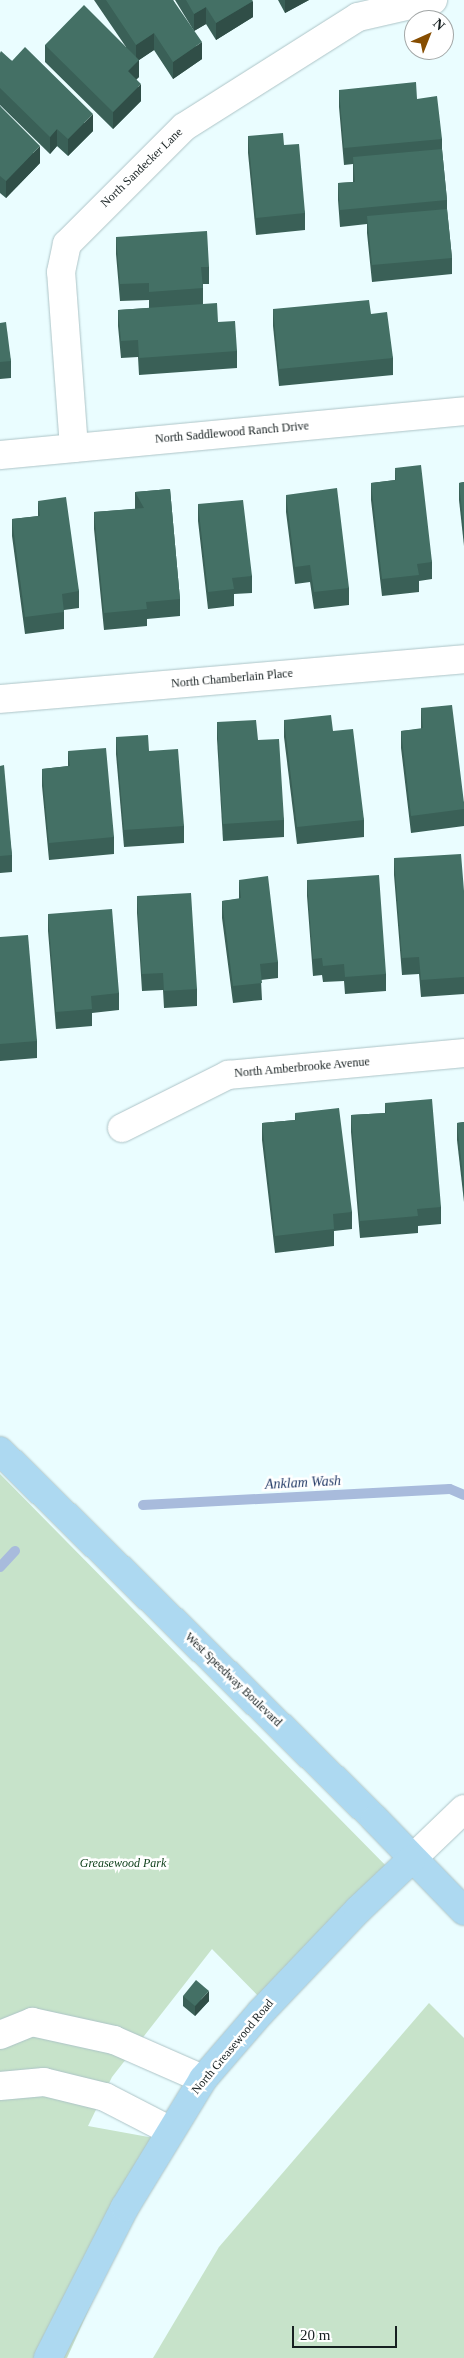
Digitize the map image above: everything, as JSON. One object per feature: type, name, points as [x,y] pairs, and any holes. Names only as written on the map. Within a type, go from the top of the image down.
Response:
[{"type":"main road","name":"West Speedway Boulevard","points":[[0,1451],[375,1819],[464,1911]]},
{"type":"main road","name":"North Greasewood Road","points":[[48,2358],[125,2207],[169,2130],[203,2079],[260,2013],[358,1910],[412,1859]]},
{"type":"street","name":"North Sandecker Lane","points":[[74,448],[61,272],[61,242],[184,127],[358,17],[433,0]]},
{"type":"street","name":"North Saddlewood Ranch Drive","points":[[0,455],[464,411]]},
{"type":"street","name":"North Chamberlain Place","points":[[0,699],[464,658]]},
{"type":"street","name":"North Amberbrooke Avenue","points":[[122,1128],[228,1075],[464,1053]]},
{"type":"street","name":"North Greasewood Road","points":[[412,1859],[464,1809]]},
{"type":"street","points":[[0,2035],[32,2022],[114,2040],[203,2079]]},
{"type":"street","points":[[0,2086],[44,2082],[106,2097],[169,2130]]},
{"type":"green space","name":"Greasewood Park","points":[[0,1474],[395,1875],[273,2011],[212,1949],[112,2077],[88,2126],[165,2140],[67,2358],[0,2358]]},
{"type":"green space","points":[[429,2003],[464,2038],[464,2358],[153,2358],[219,2247]]},
{"type":"building","points":[[106,0],[173,0],[202,42],[173,62],[154,33],[136,45]]},
{"type":"building","points":[[186,0],[253,1],[216,23],[206,7],[194,14]]},
{"type":"building","points":[[84,5],[139,60],[128,71],[141,84],[113,112],[45,45]]},
{"type":"building","points":[[25,47],[93,114],[68,139],[57,129],[50,137],[0,88],[1,51],[12,61]]},
{"type":"building","points":[[416,82],[417,99],[437,96],[442,139],[344,148],[339,90]]},
{"type":"building","points":[[0,106],[40,146],[6,181],[0,176]]},
{"type":"building","points":[[283,133],[284,145],[299,144],[305,213],[256,218],[248,136]]},
{"type":"building","points":[[442,149],[447,200],[340,210],[338,183],[355,182],[353,157]]},
{"type":"building","points":[[447,209],[452,258],[372,265],[367,216]]},
{"type":"building","points":[[207,231],[209,267],[201,267],[203,288],[149,292],[149,283],[120,284],[116,237]]},
{"type":"building","points":[[369,300],[371,314],[387,312],[393,358],[279,369],[273,309]]},
{"type":"building","points":[[217,303],[218,322],[235,321],[237,351],[139,358],[138,340],[121,341],[118,310]]},
{"type":"building","points":[[6,322],[11,361],[0,362],[0,323]]},
{"type":"building","points":[[421,465],[432,562],[417,564],[419,575],[382,579],[371,483],[396,480],[395,468]]},
{"type":"building","points":[[464,482],[464,529],[459,483]]},
{"type":"building","points":[[337,488],[349,588],[314,592],[310,565],[295,567],[286,495]]},
{"type":"building","points":[[170,489],[180,599],[146,602],[147,609],[104,613],[94,512],[144,508],[135,492]]},
{"type":"building","points":[[66,497],[79,591],[62,594],[64,612],[25,617],[12,519],[40,516],[38,501]]},
{"type":"building","points":[[243,500],[252,576],[232,578],[234,589],[208,592],[198,504]]},
{"type":"building","points":[[452,705],[464,809],[411,816],[401,731],[423,728],[421,708]]},
{"type":"building","points":[[331,715],[333,731],[353,729],[364,820],[297,827],[284,720]]},
{"type":"building","points":[[256,720],[258,740],[279,739],[284,820],[223,824],[217,722]]},
{"type":"building","points":[[148,735],[149,751],[178,749],[184,826],[124,830],[116,737]]},
{"type":"building","points":[[106,748],[114,837],[49,843],[42,769],[70,766],[68,751]]},
{"type":"building","points":[[4,765],[12,855],[0,856],[0,766]]},
{"type":"building","points":[[461,854],[464,891],[464,977],[421,980],[419,957],[402,958],[394,858]]},
{"type":"building","points":[[379,875],[386,974],[345,977],[344,964],[323,966],[322,958],[313,959],[307,880]]},
{"type":"building","points":[[268,876],[278,962],[260,964],[262,983],[233,986],[222,901],[241,898],[239,880]]},
{"type":"building","points":[[191,893],[197,989],[164,991],[163,973],[142,974],[137,896]]},
{"type":"building","points":[[112,909],[119,993],[91,996],[92,1009],[56,1012],[48,914]]},
{"type":"building","points":[[28,935],[37,1041],[0,1044],[0,937]]},
{"type":"building","points":[[432,1099],[441,1207],[417,1209],[418,1216],[360,1221],[351,1115],[386,1113],[385,1103]]},
{"type":"building","points":[[339,1108],[352,1212],[333,1214],[334,1229],[275,1236],[262,1123],[296,1120],[295,1113]]},
{"type":"building","points":[[464,1122],[464,1185],[457,1123]]},
{"type":"building","points":[[196,1980],[209,1991],[195,2006],[183,1996]]},
{"type":"waterway","name":"Anklam Wash","points":[[143,1505],[450,1489],[464,1495]]},
{"type":"waterway","name":"Anklam Wash","points":[[0,1567],[15,1551]]}]
